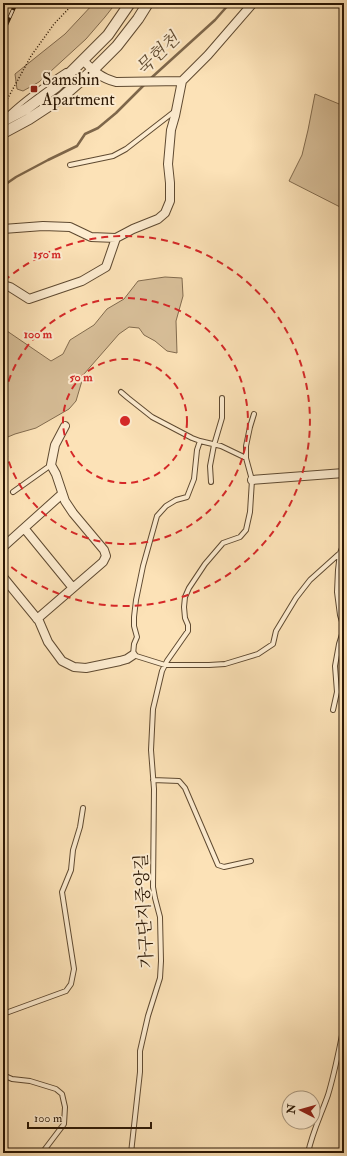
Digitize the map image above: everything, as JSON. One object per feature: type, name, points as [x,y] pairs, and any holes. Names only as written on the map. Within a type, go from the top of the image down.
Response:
[{"type":"street","points":[[3,120],[26,109],[56,87],[108,35],[130,3]]},
{"type":"street","points":[[3,133],[29,119],[61,98],[93,70],[117,46],[148,3]]},
{"type":"street","points":[[3,229],[43,226],[70,226],[91,237],[116,238],[133,229],[158,220],[165,213],[170,201],[168,164],[170,130],[177,110],[182,81],[208,55],[253,3]]},
{"type":"street","points":[[83,60],[100,76],[116,82],[182,81]]},
{"type":"street","points":[[3,285],[10,287],[29,299],[82,281],[106,267],[116,238]]},
{"type":"street","points":[[37,619],[103,562],[106,556],[104,550],[73,513],[65,501],[56,474],[51,465],[55,445],[65,426]]},
{"type":"street","points":[[252,480],[344,473]]},
{"type":"street","points":[[3,546],[62,494]]},
{"type":"street","points":[[24,528],[73,588]]},
{"type":"street","points":[[3,577],[40,621],[48,642],[62,661],[74,667],[86,668],[127,659],[133,655]]},
{"type":"lane","points":[[70,165],[113,156],[126,149],[177,110]]},
{"type":"lane","points":[[122,392],[152,417],[200,441],[221,446],[246,458],[246,446],[254,414]]},
{"type":"lane","points":[[211,482],[210,466],[214,445],[222,418],[222,398]]},
{"type":"lane","points":[[200,441],[197,450],[194,479],[187,497],[176,500],[166,506],[157,516],[151,534],[136,600],[134,626],[137,637],[134,644],[133,655],[165,665],[209,665],[225,664],[258,654],[273,644],[276,631],[296,598],[310,580],[340,554]]},
{"type":"lane","name":"가구단지중앙길","points":[[131,1153],[140,1072],[140,1051],[148,1016],[160,978],[161,961],[160,917],[153,887],[153,780],[151,750],[153,709],[165,665],[188,631],[184,607],[185,597],[189,588],[205,564],[223,542],[240,537],[246,530],[250,512],[252,480],[246,458]]},
{"type":"lane","points":[[13,492],[51,465]]},
{"type":"lane","points":[[333,710],[337,692],[335,666],[344,628],[340,615],[337,592],[340,554],[344,542]]},
{"type":"lane","points":[[153,780],[179,781],[185,788],[218,865],[224,867],[251,861]]},
{"type":"lane","points":[[3,1014],[66,991],[71,984],[74,969],[62,892],[71,870],[73,850],[80,828],[83,808]]},
{"type":"lane","points":[[308,1153],[310,1142],[333,1076],[344,1026]]},
{"type":"lane","points":[[3,1075],[12,1079],[30,1081],[56,1089],[62,1094],[66,1107],[64,1124],[42,1153]]},
{"type":"path","points":[[3,106],[31,56],[54,24],[74,3]]},
{"type":"shaded area","points":[[94,3],[116,3],[86,39],[39,82],[23,91],[17,89],[15,74],[65,34]]},
{"type":"shaded area","points":[[315,94],[344,106],[344,209],[289,181],[302,155]]},
{"type":"shaded area","points":[[165,277],[182,278],[183,296],[176,321],[177,353],[167,351],[155,341],[144,335],[139,328],[129,327],[119,334],[84,374],[76,401],[69,409],[36,428],[3,439],[3,326],[7,331],[51,361],[63,354],[70,340],[94,325],[107,309],[124,299],[138,281]]},
{"type":"waterway","name":"묵현천","points":[[150,79],[215,20],[230,3]]},
{"type":"waterway","name":"묵현천","points":[[3,186],[16,177],[77,146],[85,134],[98,128],[116,113],[145,84]]},
{"type":"railway","points":[[3,32],[16,3]]},
{"type":"place","name":"Samshin Apartment","points":[[34,89]]}]
